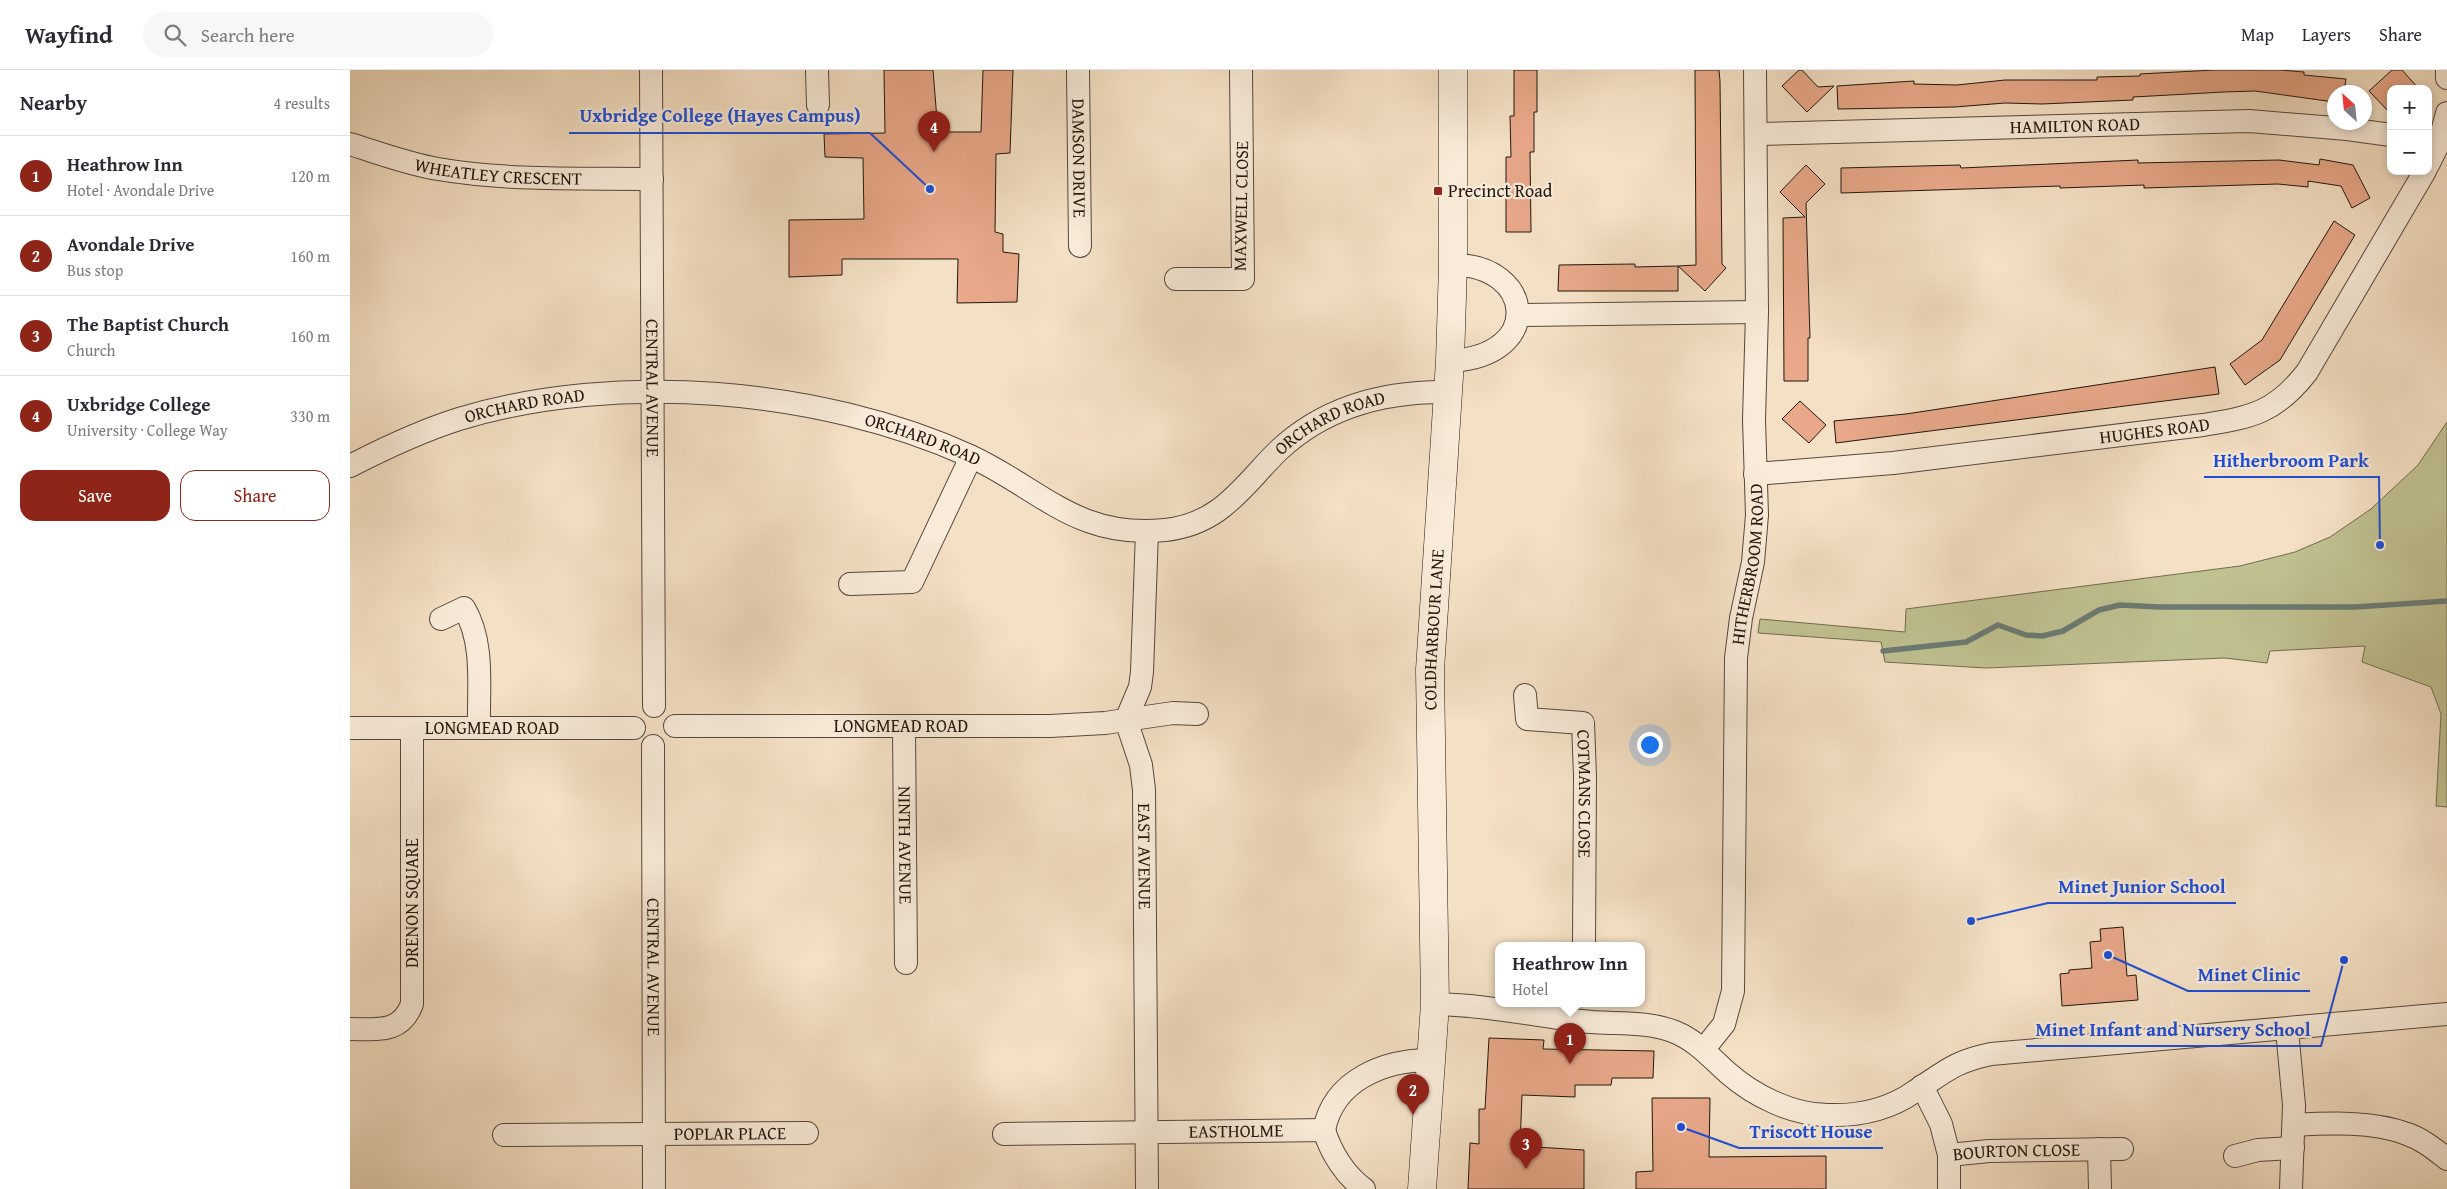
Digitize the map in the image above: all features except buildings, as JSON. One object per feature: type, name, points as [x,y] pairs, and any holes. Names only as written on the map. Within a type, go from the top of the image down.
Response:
[{"type":"street","name":"CENTRAL AVENUE","points":[[651,70],[654,706]]},
{"type":"street","points":[[818,70],[818,106]]},
{"type":"street","name":"DAMSON DRIVE","points":[[1078,70],[1080,246]]},
{"type":"street","name":"MAXWELL CLOSE","points":[[1176,279],[1243,279],[1241,70]]},
{"type":"street","name":"COLDHARBOUR LANE","points":[[1422,1189],[1435,1004],[1430,670],[1449,392],[1453,266],[1453,70]]},
{"type":"street","name":"HITHERBROOM ROAD","points":[[1704,1049],[1724,1024],[1733,991],[1736,658],[1740,618],[1754,554],[1757,515],[1755,474],[1757,312],[1755,70]]},
{"type":"street","points":[[2447,70],[2447,78]]},
{"type":"street","points":[[2434,142],[2447,113]]},
{"type":"street","name":"HAMILTON ROAD","points":[[1756,134],[2250,121],[2347,129],[2387,134]]},
{"type":"street","name":"WHEATLEY CRESCENT","points":[[350,144],[416,164],[458,172],[530,177],[652,178]]},
{"type":"street","name":"HUGHES ROAD","points":[[1755,474],[1893,463],[2193,426],[2245,417],[2268,409],[2286,396],[2307,372],[2423,175]]},
{"type":"street","points":[[1450,361],[1475,358],[1502,346],[1515,330],[1518,316],[1515,296],[1502,282],[1474,267],[1453,266]]},
{"type":"street","points":[[1518,316],[1757,312]]},
{"type":"street","name":"ORCHARD ROAD","points":[[350,466],[402,441],[478,414],[554,399],[653,392],[711,393],[820,408],[886,425],[971,457],[1068,514],[1104,526],[1147,531],[1180,527],[1218,510],[1239,495],[1280,450],[1296,437],[1343,410],[1379,397],[1407,393],[1449,392]]},
{"type":"street","points":[[850,584],[912,582],[971,457]]},
{"type":"street","points":[[1126,720],[1140,688],[1142,672],[1147,531]]},
{"type":"street","points":[[441,619],[464,608],[473,626],[477,644],[479,728]]},
{"type":"street","name":"COTMANS CLOSE","points":[[1525,694],[1527,719],[1583,724],[1585,776],[1584,942]]},
{"type":"street","points":[[654,706],[669,712],[675,726],[668,741],[653,746],[638,738],[634,728],[636,717],[640,712],[654,706]]},
{"type":"street","name":"LONGMEAD ROAD","points":[[675,726],[1066,725],[1126,720],[1166,713],[1197,714]]},
{"type":"street","name":"EAST AVENUE","points":[[1126,720],[1141,765],[1144,790],[1147,1189]]},
{"type":"street","name":"NINTH AVENUE","points":[[904,726],[906,962]]},
{"type":"street","name":"LONGMEAD ROAD","points":[[350,728],[634,728]]},
{"type":"street","name":"DRENON SQUARE","points":[[350,1029],[396,1026],[406,1017],[412,1004],[412,728]]},
{"type":"street","name":"CENTRAL AVENUE","points":[[653,746],[654,1189]]},
{"type":"street","points":[[1435,1004],[1495,1006]]},
{"type":"street","points":[[1504,1007],[1583,1012],[1660,1027],[1686,1037],[1704,1049],[1730,1075],[1754,1091],[1781,1104],[1817,1114],[1852,1114],[1873,1111],[1907,1097],[1958,1064],[1992,1054],[2287,1030],[2447,1014]]},
{"type":"street","points":[[2287,1030],[2294,1125],[2291,1189]]},
{"type":"street","points":[[1364,1189],[1338,1160],[1324,1130],[1336,1103],[1358,1078],[1370,1071],[1407,1060],[1431,1060]]},
{"type":"street","name":"BOURTON CLOSE","points":[[1922,1086],[1941,1124],[1949,1155],[1989,1151],[2122,1149]]},
{"type":"street","points":[[2294,1125],[2346,1125],[2390,1129],[2418,1138],[2447,1159]]},
{"type":"street","name":"EASTHOLME","points":[[1004,1134],[1324,1130]]},
{"type":"street","name":"POPLAR PLACE","points":[[504,1134],[807,1134]]},
{"type":"street","points":[[2235,1156],[2258,1150],[2293,1148]]},
{"type":"street","name":"BOURTON CLOSE","points":[[2099,1149],[2100,1189]]},
{"type":"street","points":[[1949,1155],[1949,1189]]},
{"type":"green space","points":[[2447,422],[2447,807],[2436,806],[2441,714],[2431,687],[2362,662],[2365,646],[2270,651],[2267,663],[2225,658],[1986,668],[1885,662],[1881,642],[1758,633],[1760,619],[1905,632],[1906,609],[2240,566],[2295,552],[2330,537],[2371,509],[2418,465]]},
{"type":"waterway","points":[[1883,651],[1966,642],[1998,625],[2026,635],[2042,636],[2063,631],[2099,610],[2120,605],[2159,607],[2355,607],[2447,601]]},
{"type":"place","name":"Uxbridge College","points":[[934,152]]},
{"type":"place","name":"Uxbridge College (Hayes Campus)","points":[[930,189]]},
{"type":"place","name":"Precinct Road","points":[[1438,191]]},
{"type":"place","name":"Hitherbroom Park","points":[[2380,545]]},
{"type":"place","name":"Minet Junior School","points":[[1971,921]]},
{"type":"place","name":"Minet Clinic","points":[[2108,955]]},
{"type":"place","name":"Minet Infant and Nursery School","points":[[2344,960]]},
{"type":"place","name":"Heathrow Inn","points":[[1570,1064]]},
{"type":"place","name":"Avondale Drive","points":[[1413,1115]]},
{"type":"place","name":"Triscott House","points":[[1681,1127]]},
{"type":"place","name":"The Baptist Church","points":[[1526,1169]]}]
